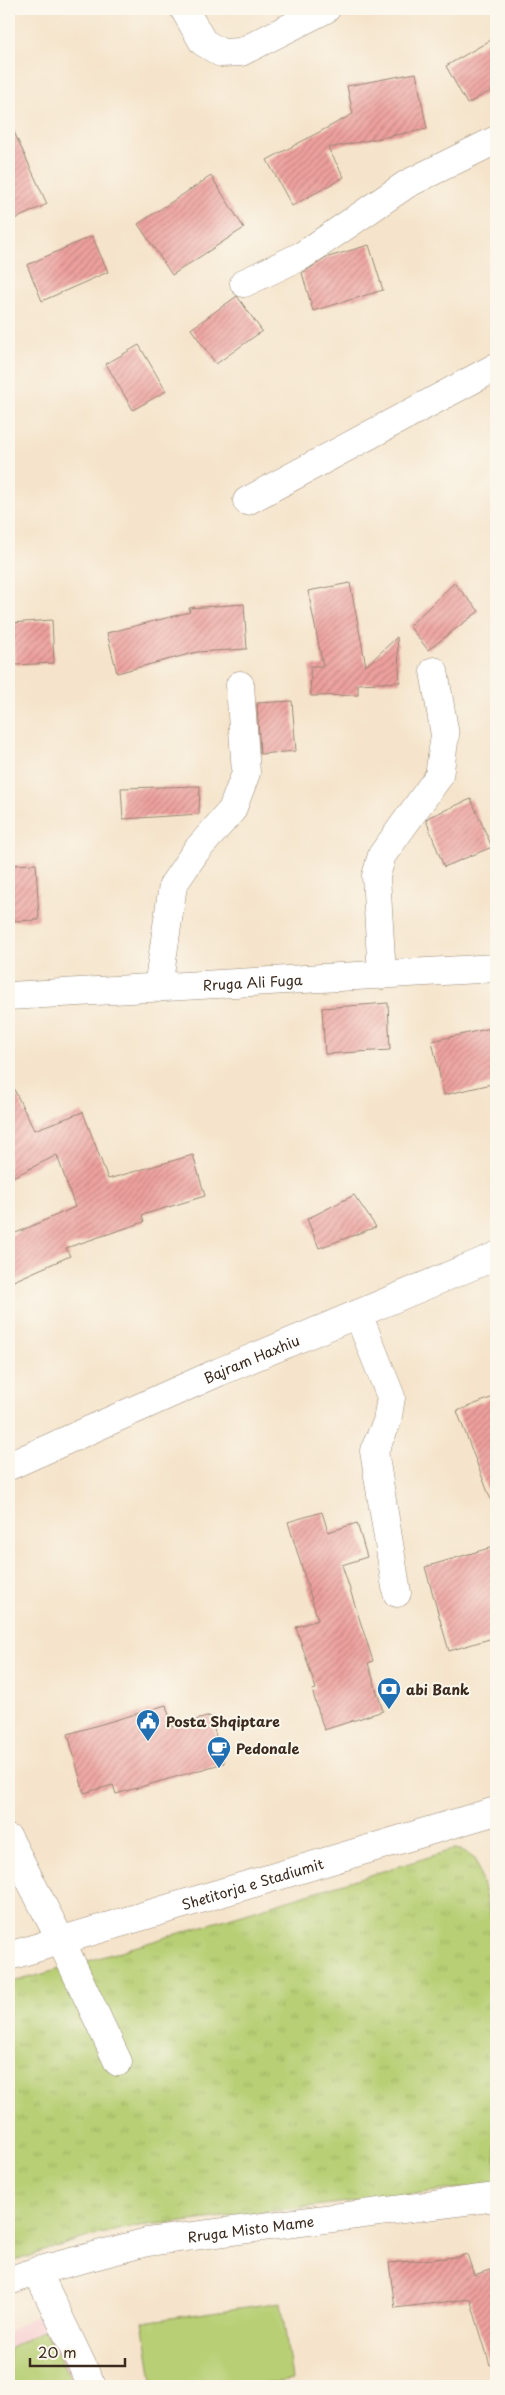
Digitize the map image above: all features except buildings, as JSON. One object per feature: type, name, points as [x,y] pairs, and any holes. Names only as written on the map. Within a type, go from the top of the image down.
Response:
[{"type":"street","points":[[184,9],[203,42],[221,53],[241,52],[326,9]]},
{"type":"street","points":[[244,284],[303,255],[407,184],[496,140]]},
{"type":"street","points":[[248,501],[496,367]]},
{"type":"street","points":[[382,975],[376,876],[382,855],[439,776],[445,735],[434,671]]},
{"type":"street","points":[[158,988],[173,885],[196,851],[232,810],[246,774],[240,685]]},
{"type":"street","name":"Rruga Ali Fuga","points":[[9,996],[496,968]]},
{"type":"street","name":"Bajram Haxhiu","points":[[9,1466],[496,1256]]},
{"type":"street","points":[[358,1314],[391,1397],[388,1422],[374,1452],[397,1593]]},
{"type":"street","name":"Shetitorja e Stadiumit","points":[[9,1956],[496,1811]]},
{"type":"street","points":[[9,1839],[61,1941],[118,2062]]},
{"type":"street","name":"Rruga Misto Mame","points":[[9,2281],[37,2271],[147,2242],[496,2197]]},
{"type":"street","points":[[37,2271],[92,2386]]},
{"type":"shaded area","points":[[44,2310],[83,2386],[9,2386],[9,2331]]},
{"type":"green space","points":[[455,1849],[464,1851],[476,1860],[496,1937],[496,2184],[132,2227],[111,2231],[49,2249],[9,2263],[9,1983],[72,1966]]},
{"type":"green space","points":[[281,2302],[292,2380],[252,2386],[153,2386],[143,2322]]},
{"type":"green space","points":[[44,2330],[75,2386],[9,2386],[9,2349]]},
{"type":"place","name":"abi Bank","points":[[389,1710]]},
{"type":"place","name":"Posta Shqiptare","points":[[148,1742]]},
{"type":"place","name":"Pedonale","points":[[219,1769]]}]
